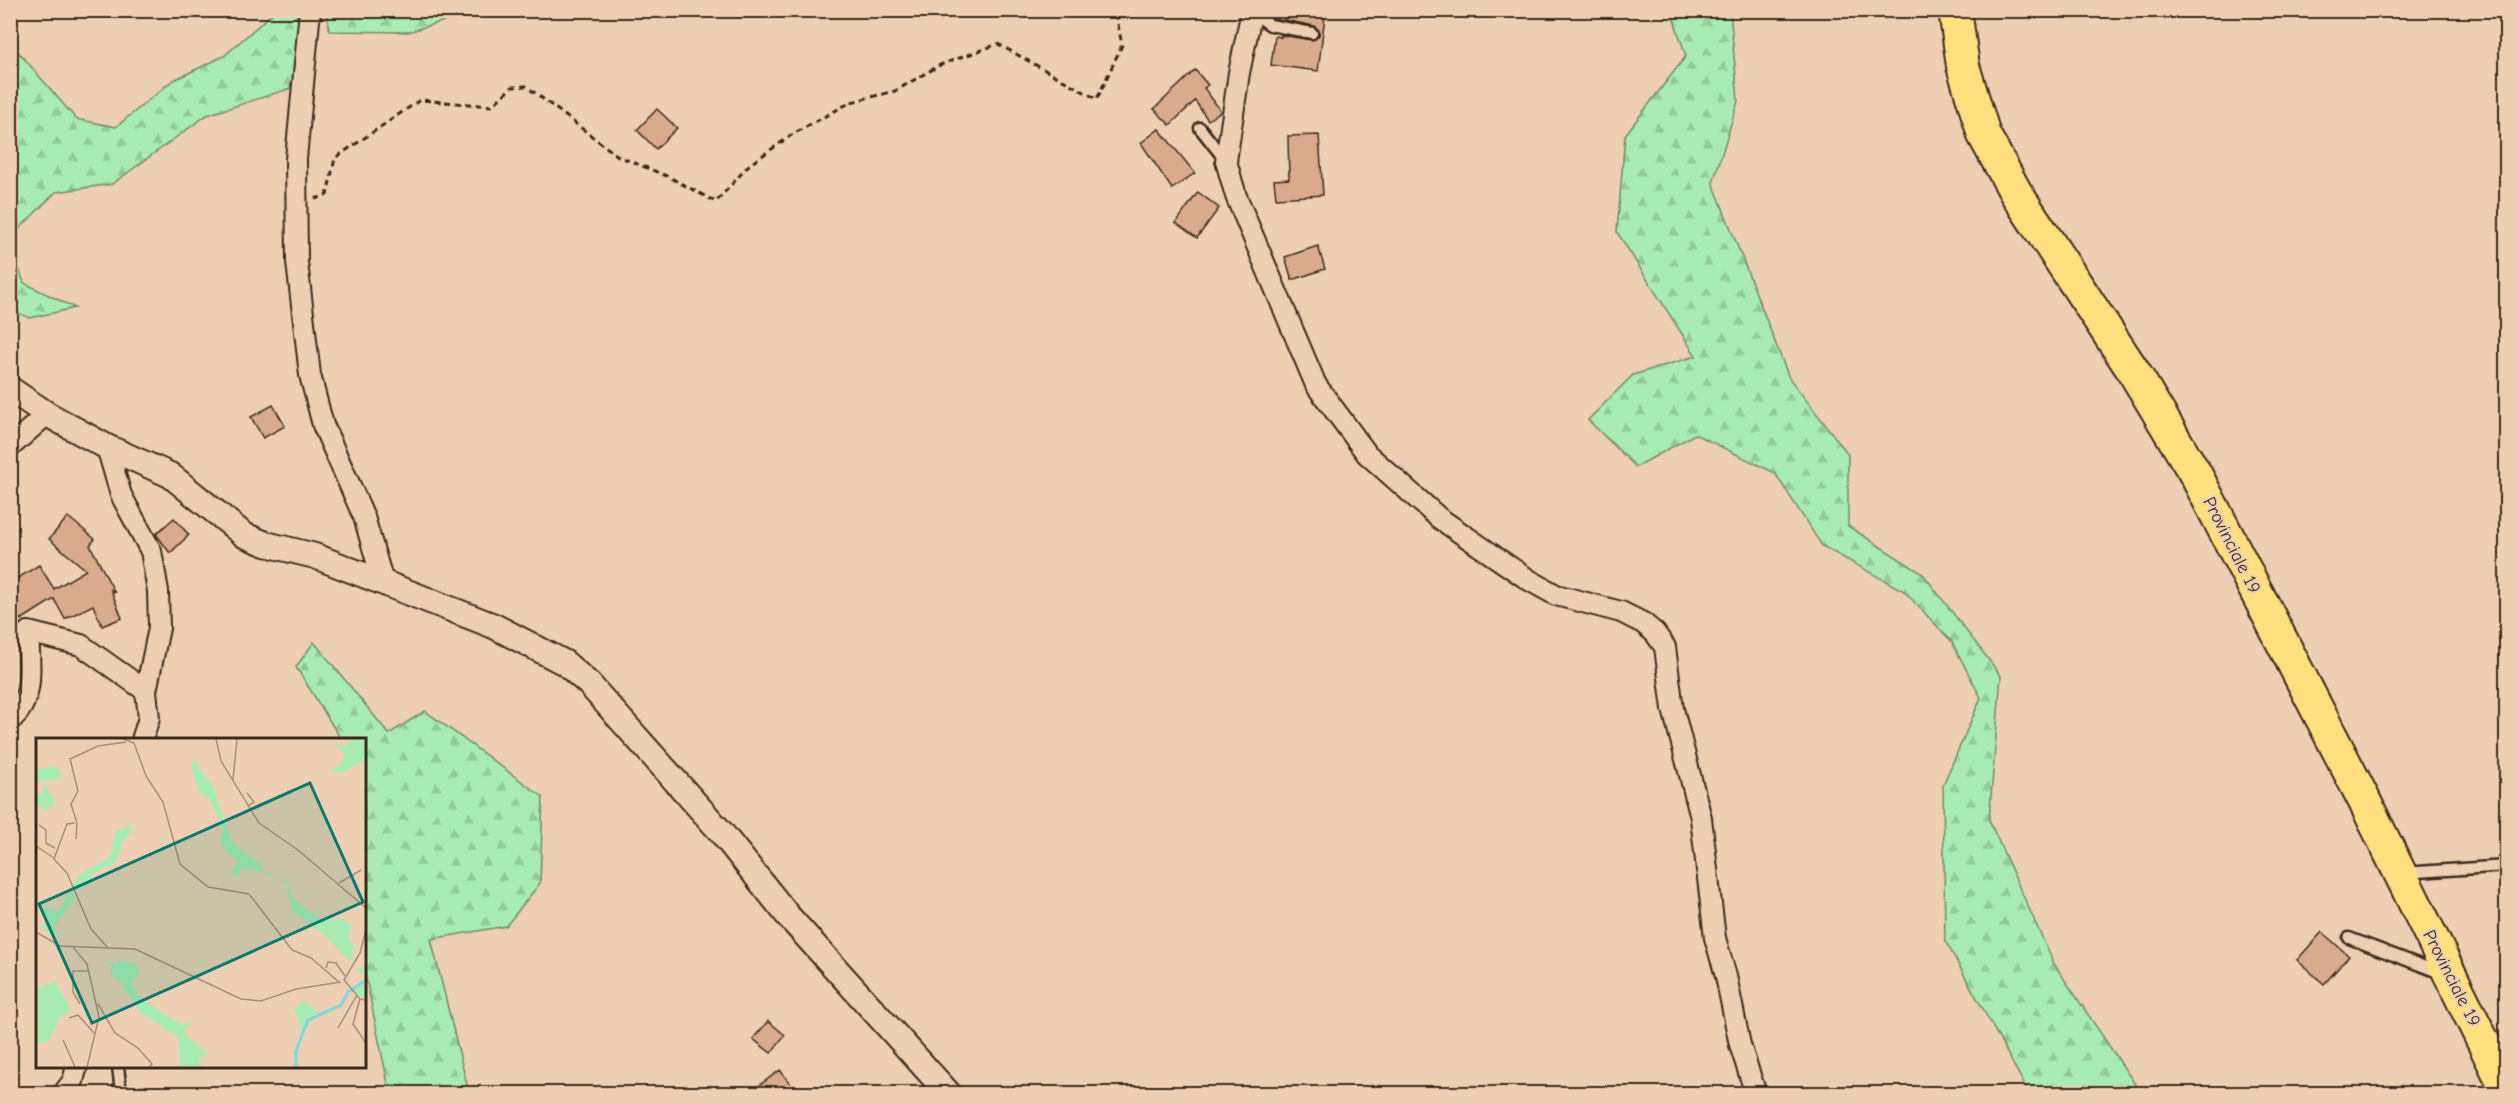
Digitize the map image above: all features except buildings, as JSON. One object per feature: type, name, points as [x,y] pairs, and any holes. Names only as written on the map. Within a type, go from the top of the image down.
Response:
[{"type":"main road","name":"Provinciale 19","points":[[1955,10],[1963,66],[1984,135],[2016,193],[2134,372],[2196,475],[2400,873],[2506,1088]]},
{"type":"street","points":[[310,10],[296,159],[297,262],[310,375],[323,425],[364,517],[383,582]]},
{"type":"street","points":[[1252,11],[1239,73],[1226,161],[1236,196],[1316,385],[1367,454],[1439,518],[1529,580],[1556,594],[1620,612],[1643,622],[1665,647],[1673,709],[1701,818],[1714,938],[1726,976],[1740,1045],[1756,1094]]},
{"type":"street","points":[[10,389],[47,414],[107,447],[170,476],[227,524],[244,535],[266,544],[315,556],[494,626],[565,663],[589,684],[721,831],[789,917],[949,1094]]},
{"type":"street","points":[[10,447],[47,414]]},
{"type":"street","points":[[107,447],[121,495],[144,535],[154,564],[159,628],[146,691],[149,717],[143,738]]},
{"type":"street","points":[[10,720],[19,714],[30,677],[28,632],[81,645],[146,691]]},
{"type":"street","points":[[63,1094],[73,1081],[76,1068]]},
{"type":"lane","points":[[1252,11],[1270,26],[1312,33]]},
{"type":"lane","points":[[1200,129],[1226,161]]},
{"type":"lane","points":[[2400,873],[2506,866]]},
{"type":"lane","points":[[2349,938],[2451,977]]},
{"type":"lane","points":[[118,1068],[121,1094]]},
{"type":"path","points":[[296,206],[327,195],[335,158],[420,100],[492,106],[512,87],[526,86],[618,156],[669,177],[716,202],[749,165],[793,134],[851,102],[895,91],[940,65],[998,45],[1097,99],[1122,45],[1115,10]]},
{"type":"green space","points":[[327,10],[466,11],[461,16],[408,32],[329,31]]},
{"type":"green space","points":[[275,11],[295,11],[306,47],[289,89],[207,115],[112,184],[56,192],[11,237],[10,42],[76,119],[116,127],[172,81],[224,56]]},
{"type":"green space","points":[[1671,11],[1730,11],[1738,101],[1713,183],[1789,378],[1848,454],[1848,526],[1923,574],[2001,676],[1989,820],[2054,964],[2141,1093],[2029,1093],[1945,940],[1943,785],[1981,698],[1952,642],[1904,591],[1822,546],[1775,473],[1695,434],[1636,467],[1588,420],[1633,375],[1696,356],[1617,232],[1625,135],[1686,56]]},
{"type":"green space","points":[[11,245],[24,283],[75,308],[30,318],[11,310]]},
{"type":"green space","points":[[314,642],[389,734],[425,711],[543,797],[540,883],[506,926],[431,939],[469,1093],[390,1093],[366,979],[366,738],[340,738],[296,667]]}]
